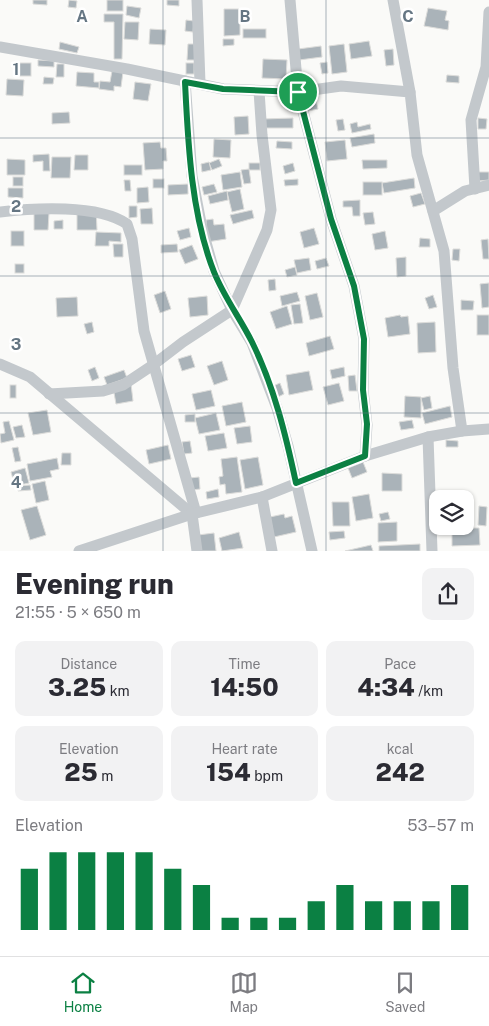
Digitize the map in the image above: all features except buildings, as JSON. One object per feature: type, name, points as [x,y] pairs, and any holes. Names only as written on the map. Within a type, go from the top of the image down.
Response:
[{"type":"street","points":[[197,0],[200,84]]},
{"type":"street","points":[[290,0],[298,92],[328,210],[354,286],[364,339],[363,390],[367,424],[365,456]]},
{"type":"street","points":[[393,0],[410,92],[418,155],[444,251],[453,368],[462,431]]},
{"type":"street","points":[[475,189],[471,120],[486,67],[489,12]]},
{"type":"street","points":[[0,47],[223,89],[298,92],[341,86],[410,92]]},
{"type":"street","points":[[185,82],[192,176],[202,228],[214,271],[232,310],[252,342],[277,408],[288,446],[312,551]]},
{"type":"street","points":[[49,394],[103,391],[123,385],[153,366],[182,342],[232,310],[267,230],[272,210],[262,135],[259,91]]},
{"type":"street","points":[[433,211],[465,191],[489,185]]},
{"type":"street","points":[[0,212],[66,209],[108,216],[127,224],[132,239],[144,331],[194,514],[197,551]]},
{"type":"street","points":[[0,364],[30,378],[194,514]]},
{"type":"street","points":[[79,551],[95,548],[194,514],[262,497],[365,456],[428,437],[462,431],[489,429]]},
{"type":"street","points":[[428,437],[432,551]]},
{"type":"street","points":[[262,497],[272,551]]},
{"type":"route","points":[[185,82],[223,89],[298,92],[331,219],[354,286],[364,339],[363,390],[367,424],[365,456],[296,483],[277,408],[252,342],[232,310],[214,271],[202,228],[192,176],[185,82]]}]
